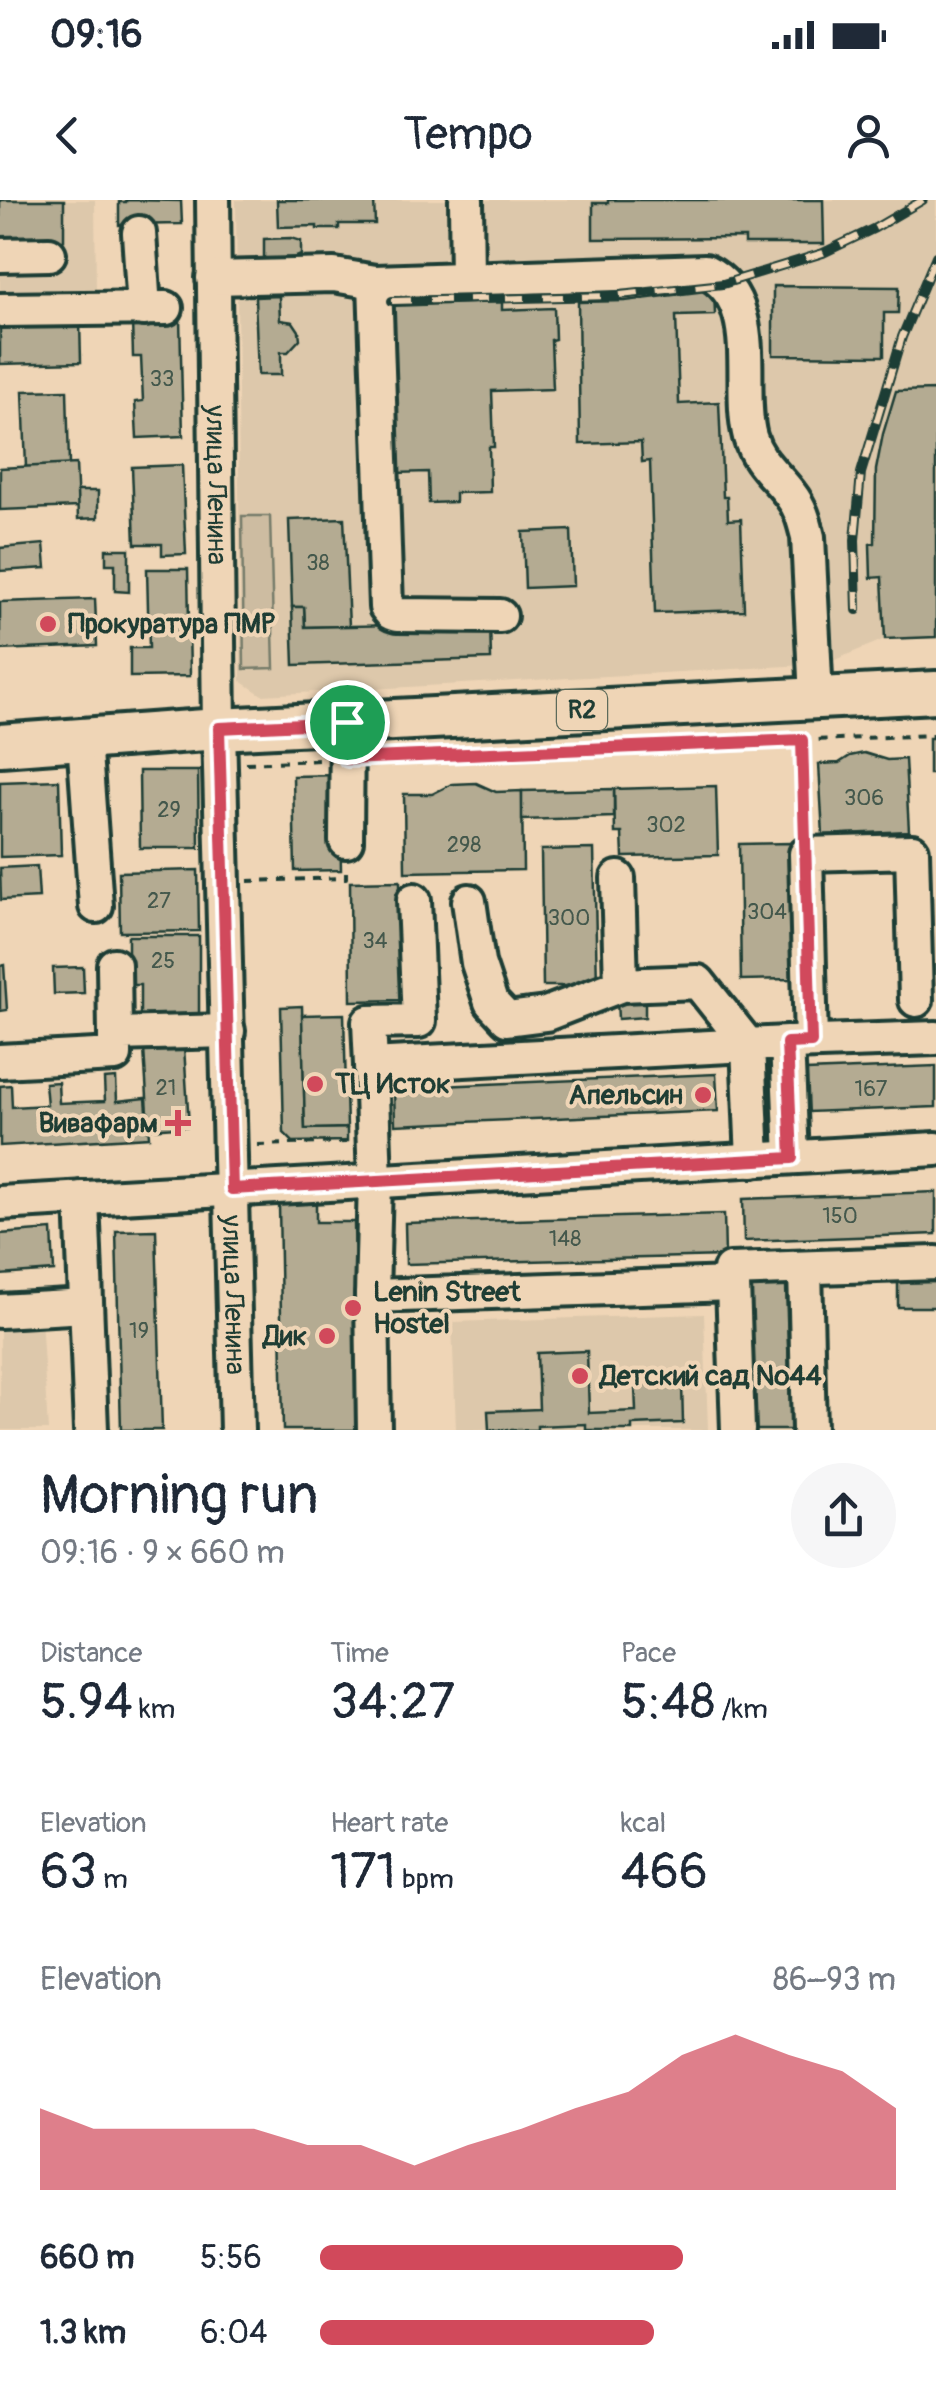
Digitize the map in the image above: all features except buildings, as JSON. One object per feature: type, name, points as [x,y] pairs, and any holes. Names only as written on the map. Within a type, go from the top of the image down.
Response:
[{"type":"main road","name":"R2","points":[[0,745],[219,728],[347,741],[816,698],[936,692]]},
{"type":"street","name":"улица Ленина","points":[[212,200],[219,728],[237,1430]]},
{"type":"street","points":[[466,200],[468,279]]},
{"type":"street","points":[[0,310],[155,309],[140,234]]},
{"type":"street","points":[[0,255],[50,254]]},
{"type":"street","points":[[213,278],[334,275],[375,282],[696,270],[713,275],[731,292],[740,311],[750,436],[764,466],[802,512],[808,538],[816,698]]},
{"type":"street","points":[[375,282],[386,606],[397,615],[500,616]]},
{"type":"street","points":[[84,739],[96,906]]},
{"type":"street","points":[[346,841],[347,741]]},
{"type":"street","points":[[792,1158],[806,854],[912,851],[916,1000]]},
{"type":"street","points":[[618,878],[621,985]]},
{"type":"street","points":[[374,1430],[375,1181],[369,1022],[419,1021],[414,900]]},
{"type":"street","points":[[469,901],[478,963],[490,1002],[507,1019],[546,1014],[621,985],[698,982],[748,1045],[753,1160]]},
{"type":"street","points":[[0,1061],[115,1055],[114,965]]},
{"type":"street","points":[[115,1034],[228,1031]]},
{"type":"street","points":[[371,1065],[936,1038]]},
{"type":"street","points":[[0,1203],[936,1149]]},
{"type":"street","points":[[82,1198],[92,1430]]},
{"type":"street","points":[[738,1430],[730,1270],[936,1263]]},
{"type":"street","points":[[806,1269],[809,1430]]},
{"type":"street","points":[[372,1296],[732,1284]]},
{"type":"street","points":[[0,1311],[86,1306]]},
{"type":"path","points":[[244,763],[347,741],[802,740],[936,735]]},
{"type":"path","points":[[802,740],[806,854]]},
{"type":"path","points":[[246,882],[346,878],[346,841]]},
{"type":"path","points":[[253,1145],[374,1142]]},
{"type":"shaded area","points":[[0,200],[95,200],[96,292],[0,293]]},
{"type":"shaded area","points":[[236,200],[936,200],[936,637],[885,639],[825,664],[262,695],[241,681]]},
{"type":"shaded area","points":[[242,516],[270,516],[274,668],[244,669]]},
{"type":"shaded area","name":"Детский сад №44","points":[[704,1314],[708,1430],[456,1430],[452,1322]]},
{"type":"shaded area","points":[[41,1318],[48,1430],[0,1430],[0,1321]]},
{"type":"railway","points":[[392,301],[611,296],[723,284],[823,253],[923,200]]},
{"type":"railway","points":[[857,610],[855,540],[861,473],[902,337],[936,256]]},
{"type":"place","name":"Прокуратура ПМР","points":[[48,624]]},
{"type":"place","name":"ТЦ Исток","points":[[315,1084]]},
{"type":"place","name":"Апельсин","points":[[703,1095]]},
{"type":"place","name":"Вивафарм","points":[[178,1123]]},
{"type":"place","name":"Lenin Street Hostel","points":[[353,1308]]},
{"type":"place","name":"Дик","points":[[327,1336]]},
{"type":"place","name":"Детский сад №44","points":[[580,1376]]},
{"type":"route","points":[[347,722],[347,759],[802,740],[811,1042],[787,1043],[792,1158],[232,1189],[219,728],[347,722]]}]
